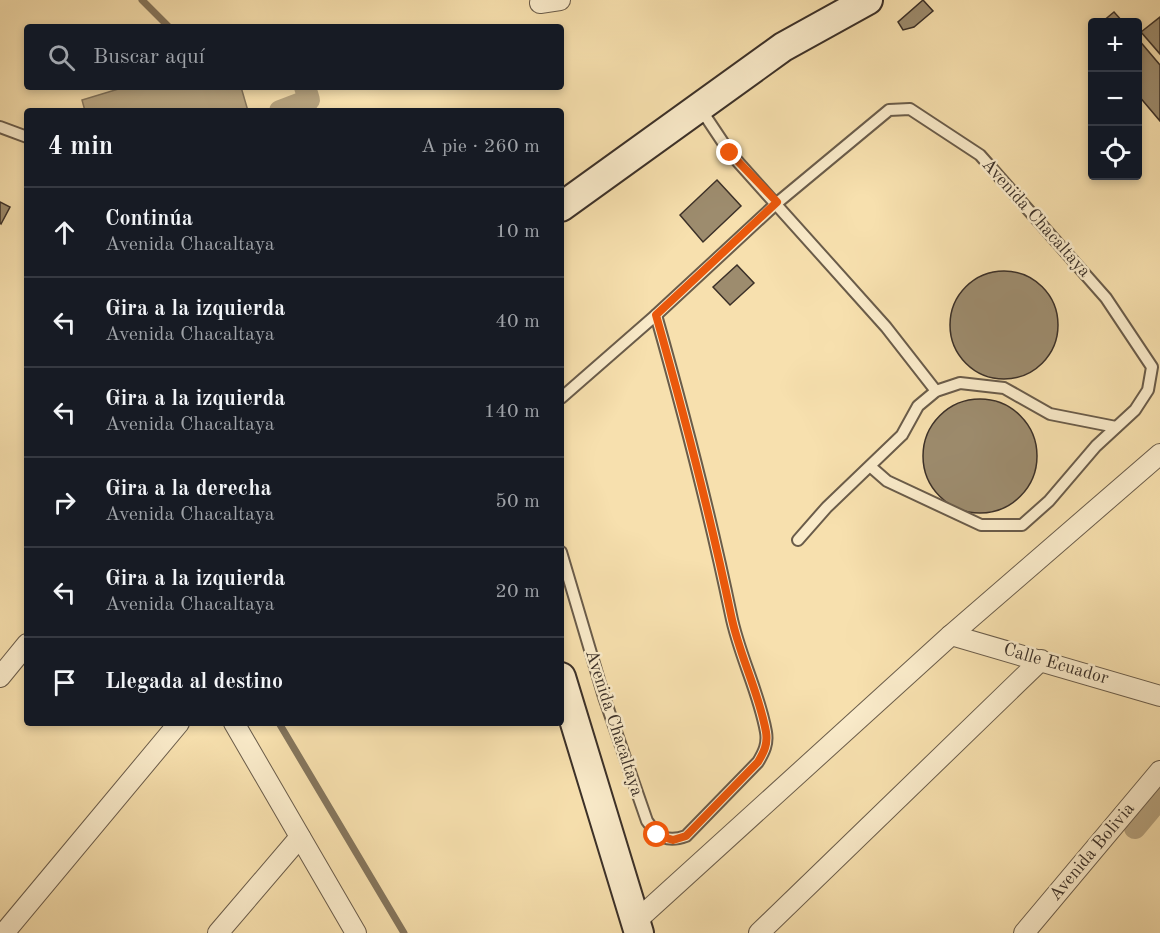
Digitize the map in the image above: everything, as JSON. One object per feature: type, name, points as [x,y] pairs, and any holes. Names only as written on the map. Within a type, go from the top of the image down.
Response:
[{"type":"street","points":[[540,3],[560,0]]},
{"type":"street","points":[[564,205],[783,47],[853,3]]},
{"type":"street","points":[[637,927],[951,635],[1160,454]]},
{"type":"street","name":"Calle Ecuador","points":[[951,635],[1160,696]]},
{"type":"street","points":[[0,677],[24,648]]},
{"type":"street","points":[[759,933],[1041,660]]},
{"type":"street","name":"Avenida Chacaltaya","points":[[564,688],[637,927]]},
{"type":"street","points":[[4,933],[176,726]]},
{"type":"street","points":[[236,726],[356,933]]},
{"type":"street","name":"Avenida Bolivia","points":[[1024,933],[1160,771]]},
{"type":"street","points":[[218,933],[300,837]]},
{"type":"lane","points":[[699,107],[730,153],[777,202],[886,327],[936,391]]},
{"type":"lane","name":"Avenida Chacaltaya","points":[[564,395],[656,315],[777,202],[889,110],[910,109],[970,148],[1014,190],[1106,298],[1152,367],[1148,390],[1135,410],[1096,446],[1050,501],[1022,525],[981,525],[887,481],[871,467]]},
{"type":"lane","points":[[0,127],[24,136]]},
{"type":"lane","name":"Avenida Chacaltaya","points":[[564,562],[604,697],[647,821],[657,835],[673,840],[686,836],[758,762],[765,750],[766,735],[731,616],[695,454],[656,315]]},
{"type":"lane","points":[[798,540],[827,507],[902,435],[918,406],[936,391],[960,383],[1004,388],[1050,414],[1116,428]]},
{"type":"shaded area","points":[[115,90],[242,90],[247,108],[84,108],[82,100]]},
{"type":"building","points":[[923,0],[933,11],[914,27],[903,30],[898,22]]},
{"type":"building","points":[[1114,12],[1119,18],[1107,18]]},
{"type":"building","points":[[1160,17],[1160,54],[1142,33]]},
{"type":"building","points":[[1142,44],[1160,65],[1160,121],[1142,100]]},
{"type":"building","points":[[717,180],[741,206],[703,242],[680,215]]},
{"type":"building","points":[[0,202],[10,207],[1,224],[0,223]]},
{"type":"building","points":[[737,265],[754,283],[730,305],[713,287]]},
{"type":"building","points":[[1004,271],[1025,275],[1042,287],[1054,304],[1058,325],[1054,346],[1042,363],[1025,375],[1004,379],[983,375],[966,363],[954,346],[950,325],[954,304],[966,287],[983,275]]},
{"type":"building","points":[[980,399],[1002,403],[1020,416],[1033,434],[1037,456],[1033,478],[1020,496],[1002,509],[980,513],[958,509],[940,496],[927,478],[923,456],[927,434],[940,416],[958,403]]},
{"type":"waterway","points":[[142,0],[166,24]]},
{"type":"waterway","points":[[288,108],[309,100],[306,90]]},
{"type":"waterway","points":[[281,726],[404,933]]},
{"type":"waterway","points":[[1135,828],[1160,798]]},
{"type":"route","points":[[657,835],[673,840],[686,836],[758,762],[765,750],[766,735],[760,705],[731,616],[729,598],[695,454],[656,315],[777,202],[730,153]]}]
